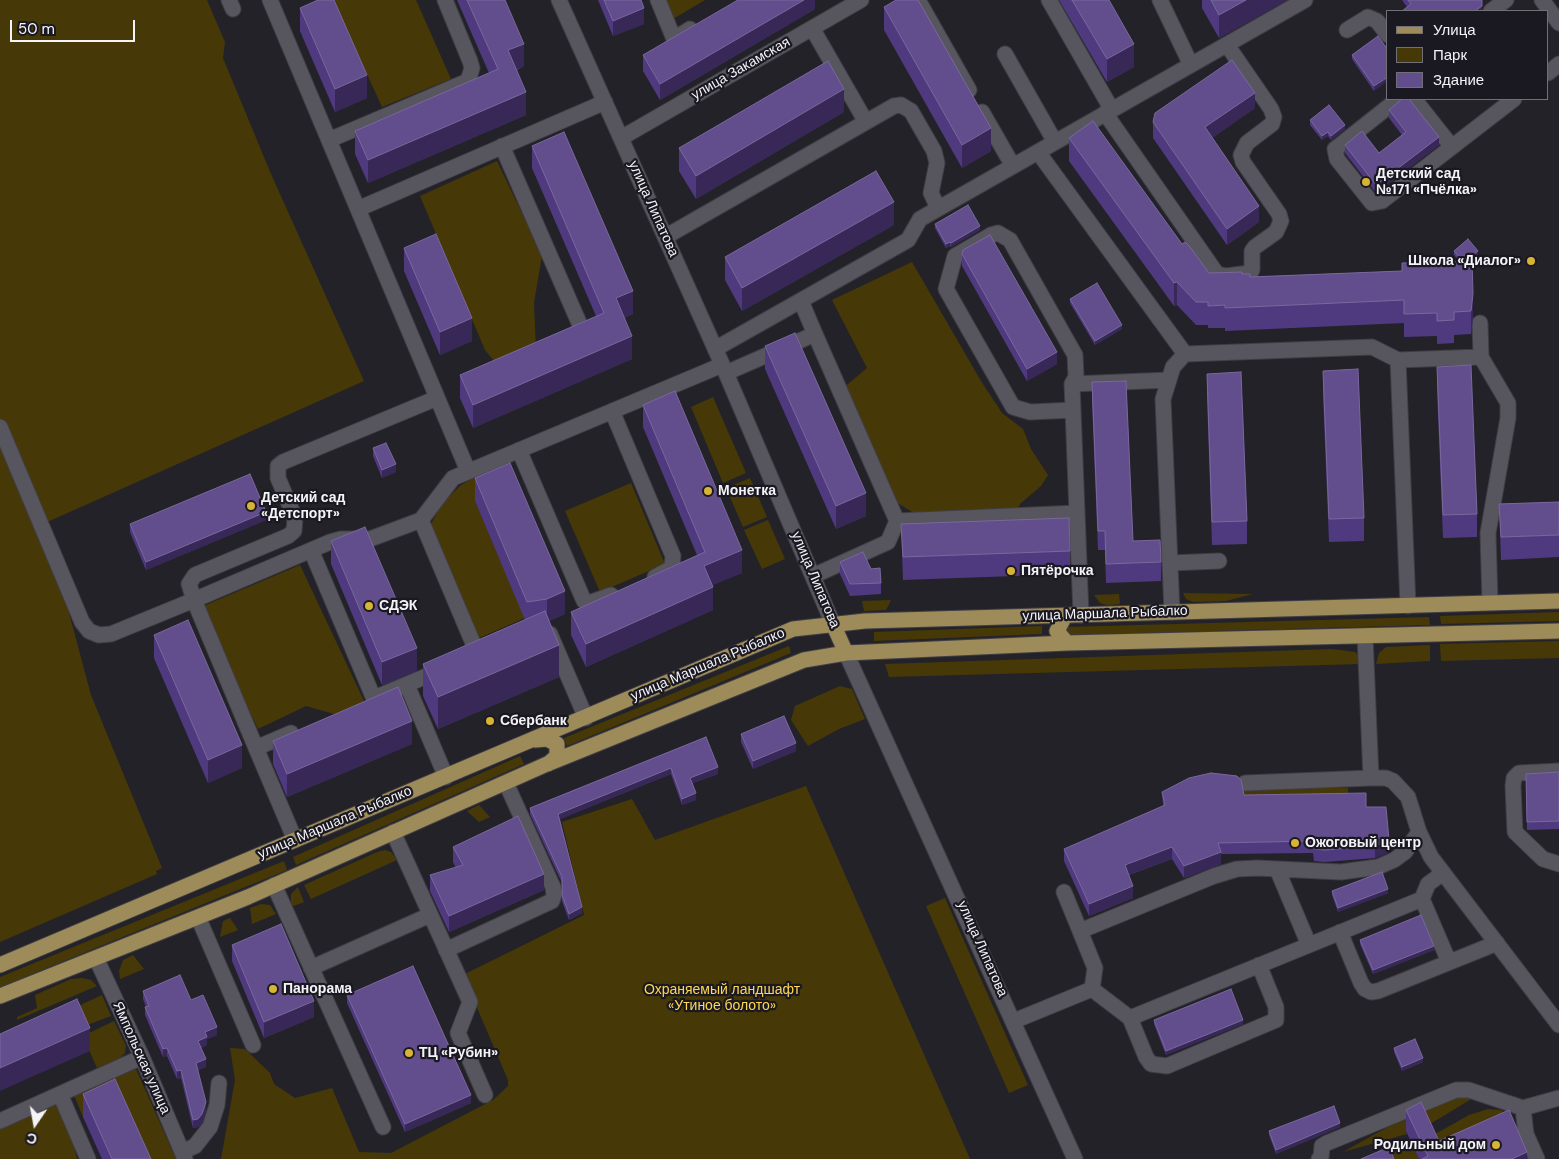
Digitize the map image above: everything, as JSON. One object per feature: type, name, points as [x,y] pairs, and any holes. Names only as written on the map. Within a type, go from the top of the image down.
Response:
[{"type":"main road","name":"улица Маршала Рыбалко","points":[[0,965],[793,629],[833,624],[1559,601]]},
{"type":"main road","points":[[1065,616],[1056,630],[1067,643]]},
{"type":"main road","name":"улица Липатова","points":[[833,624],[846,653]]},
{"type":"main road","name":"улица Маршала Рыбалко","points":[[0,996],[198,917],[547,764],[804,660],[846,653],[1067,643],[1559,632]]},
{"type":"main road","points":[[534,740],[546,739],[557,744],[557,756],[547,764]]},
{"type":"street","points":[[270,0],[468,471]]},
{"type":"street","points":[[328,140],[468,81],[472,68],[445,0]]},
{"type":"street","name":"улица Липатова","points":[[559,0],[724,369],[833,624]]},
{"type":"street","points":[[658,0],[674,39],[706,19]]},
{"type":"street","name":"улица Закамская","points":[[621,138],[861,0]]},
{"type":"street","points":[[918,0],[1013,166]]},
{"type":"street","points":[[1049,0],[1108,112],[1217,274],[1226,276],[1250,273],[1252,270],[1252,251],[1255,246],[1276,232],[1281,221],[1279,214],[1243,162],[1241,155],[1247,143],[1272,124],[1274,117],[1271,109],[1226,45]]},
{"type":"street","points":[[1160,0],[1191,65]]},
{"type":"street","points":[[715,349],[908,240],[920,219],[938,208],[1305,0]]},
{"type":"street","points":[[1542,0],[1559,23]]},
{"type":"street","points":[[1347,30],[1368,17],[1378,21],[1386,31]]},
{"type":"street","points":[[812,28],[866,122]]},
{"type":"street","points":[[1005,54],[1055,142]]},
{"type":"street","points":[[1549,72],[1559,64]]},
{"type":"street","points":[[1397,100],[1335,149],[1337,159],[1372,203],[1382,201],[1513,100]]},
{"type":"street","points":[[1415,100],[1452,147]]},
{"type":"street","points":[[358,209],[605,102]]},
{"type":"street","points":[[665,237],[894,106],[901,105],[911,112],[934,151],[937,163],[931,193],[938,208]]},
{"type":"street","points":[[502,146],[580,325]]},
{"type":"street","points":[[1038,152],[1185,354]]},
{"type":"street","points":[[1073,410],[1030,412],[1014,407],[946,289],[955,256],[991,235],[998,234],[1010,240],[1075,355],[1076,377],[1072,384],[1081,615]]},
{"type":"street","points":[[801,301],[897,521],[888,542],[813,576]]},
{"type":"street","points":[[1480,323],[1482,357],[1508,403],[1508,418],[1488,533],[1490,602]]},
{"type":"street","points":[[0,427],[82,622],[89,631],[98,635],[111,634],[311,550],[341,539],[370,539],[382,536],[421,520],[453,478],[612,411],[815,334]]},
{"type":"street","points":[[1172,612],[1164,399],[1174,367],[1185,354],[1372,346],[1398,360],[1482,357]]},
{"type":"street","points":[[1398,360],[1408,606]]},
{"type":"street","points":[[1072,384],[1169,380]]},
{"type":"street","points":[[295,840],[188,584],[195,575],[288,536],[294,531],[295,518],[278,478],[278,466],[283,462],[437,398]]},
{"type":"street","points":[[612,411],[673,556],[672,568],[640,583]]},
{"type":"street","points":[[519,450],[584,601],[596,601],[622,590]]},
{"type":"street","points":[[897,521],[1077,514]]},
{"type":"street","points":[[1490,518],[1510,517]]},
{"type":"street","points":[[421,520],[478,655]]},
{"type":"street","points":[[311,550],[369,701],[494,648]]},
{"type":"street","points":[[1170,563],[1219,561]]},
{"type":"street","points":[[534,632],[543,630],[553,638],[586,718]]},
{"type":"street","points":[[1366,636],[1371,778]]},
{"type":"street","name":"улица Липатова","points":[[846,653],[1075,1159]]},
{"type":"street","points":[[407,685],[446,777]]},
{"type":"street","points":[[256,748],[301,729]]},
{"type":"street","points":[[1559,771],[1519,773],[1514,778],[1513,786],[1515,832],[1543,859],[1559,864]]},
{"type":"street","points":[[1245,783],[1371,778],[1386,778],[1393,781],[1408,797],[1418,832],[1431,856],[1559,1024]]},
{"type":"street","points":[[446,950],[552,901],[554,895],[553,887],[506,783]]},
{"type":"street","points":[[393,832],[470,1002],[458,1033],[486,1095]]},
{"type":"street","points":[[1080,931],[1214,876],[1237,869],[1341,872],[1378,867],[1394,860],[1404,852],[1418,832]]},
{"type":"street","points":[[1278,869],[1309,945]]},
{"type":"street","points":[[1130,1018],[1422,898],[1428,884],[1443,873]]},
{"type":"street","points":[[274,885],[383,1127]]},
{"type":"street","points":[[1064,892],[1095,968],[1092,989]]},
{"type":"street","points":[[1422,898],[1448,962]]},
{"type":"street","points":[[311,968],[430,914]]},
{"type":"street","points":[[198,917],[253,1045]]},
{"type":"street","points":[[1340,932],[1361,983],[1365,989],[1371,992],[1378,991],[1497,943]]},
{"type":"street","name":"Ямпольская улица","points":[[96,958],[142,1057],[183,1156]]},
{"type":"street","points":[[1092,989],[1130,1018],[1146,1057],[1151,1064],[1166,1066],[1276,1020],[1276,1007],[1259,965]]},
{"type":"street","points":[[1014,1021],[1092,989]]},
{"type":"street","points":[[0,1121],[142,1057]]},
{"type":"street","points":[[183,1156],[195,1146],[210,1127],[218,1105],[219,1083]]},
{"type":"street","points":[[1320,1159],[1322,1146],[1327,1143],[1456,1090],[1474,1092],[1523,1108],[1559,1098]]},
{"type":"street","points":[[60,1094],[88,1159]]},
{"type":"street","points":[[1523,1108],[1526,1134],[1537,1159]]},
{"type":"green space","points":[[0,0],[207,0],[225,42],[223,58],[271,174],[364,381],[45,523],[91,695],[162,868],[156,871],[157,874],[0,942]]},
{"type":"green space","points":[[333,0],[416,0],[451,79],[382,107]]},
{"type":"green space","points":[[664,0],[705,0],[673,19]]},
{"type":"green space","points":[[497,161],[542,255],[534,303],[536,350],[500,368],[485,350],[420,196]]},
{"type":"green space","points":[[912,262],[981,381],[1002,413],[1023,429],[1031,449],[1048,475],[1041,486],[1020,504],[1013,521],[920,517],[885,495],[842,389],[867,368],[832,300]]},
{"type":"green space","points":[[713,397],[746,473],[723,483],[691,407]]},
{"type":"green space","points":[[492,471],[475,501],[525,618],[479,638],[430,526],[441,505],[460,486],[477,475]]},
{"type":"green space","points":[[750,478],[767,517],[743,527],[726,488]]},
{"type":"green space","points":[[631,483],[665,564],[600,592],[565,511]]},
{"type":"green space","points":[[768,520],[785,559],[762,569],[744,530]]},
{"type":"green space","points":[[300,565],[365,703],[334,714],[306,706],[258,729],[201,607]]},
{"type":"green space","points":[[1183,593],[1253,594],[1226,601],[1193,602],[1186,599]]},
{"type":"green space","points":[[1119,594],[1120,604],[1107,605],[1100,603],[1094,595]]},
{"type":"green space","points":[[891,600],[886,610],[864,611],[862,601]]},
{"type":"green space","points":[[1559,612],[1559,621],[1441,624],[1440,616]]},
{"type":"green space","points":[[1429,617],[1430,625],[1066,635],[1066,627]]},
{"type":"green space","points":[[1042,626],[1042,634],[874,641],[874,632]]},
{"type":"green space","points":[[1559,641],[1559,658],[1441,661],[1440,644]]},
{"type":"green space","points":[[1430,645],[1430,661],[1376,664],[1379,653],[1386,647]]},
{"type":"green space","points":[[789,646],[791,653],[567,746],[564,738]]},
{"type":"green space","points":[[1332,649],[1355,652],[1361,664],[889,677],[885,664]]},
{"type":"green space","points":[[840,686],[852,689],[865,719],[839,729],[808,746],[791,720],[795,706]]},
{"type":"green space","points":[[520,756],[524,764],[296,865],[293,857]]},
{"type":"green space","name":"Охраняемый ландшафт «Утиное болото»","points":[[806,786],[970,1159],[221,1159],[235,1080],[230,1048],[245,1049],[270,1073],[274,1084],[295,1098],[332,1088],[359,1152],[391,1153],[493,1100],[508,1086],[508,1080],[463,975],[584,915],[562,822],[632,799],[655,840]]},
{"type":"green space","points":[[1241,788],[1348,788],[1349,805],[1244,807]]},
{"type":"green space","points":[[479,805],[490,817],[479,822],[467,811]]},
{"type":"green space","points":[[385,850],[391,852],[397,860],[311,899],[304,885]]},
{"type":"green space","points":[[284,861],[287,870],[0,987],[0,977]]},
{"type":"green space","points":[[298,887],[304,902],[291,907],[291,894]]},
{"type":"green space","points":[[945,898],[1028,1085],[1009,1093],[926,906]]},
{"type":"green space","points":[[261,904],[270,905],[276,914],[252,924],[250,908]]},
{"type":"green space","points":[[230,918],[238,930],[220,937],[223,921]]},
{"type":"green space","points":[[133,955],[144,969],[120,979],[119,971],[123,960]]},
{"type":"green space","points":[[82,978],[91,980],[97,986],[17,1020],[17,1017],[37,1008],[35,995],[71,979]]},
{"type":"green space","points":[[102,995],[111,1016],[79,1028],[63,1013]]},
{"type":"green space","points":[[114,1021],[126,1046],[125,1053],[120,1058],[97,1068],[83,1036]]},
{"type":"green space","points":[[136,1069],[176,1159],[141,1159],[83,1117],[74,1095]]},
{"type":"green space","points":[[1460,1095],[1478,1095],[1430,1124],[1406,1131],[1407,1134],[1343,1152],[1386,1128]]},
{"type":"green space","points":[[56,1103],[74,1145],[77,1159],[0,1159],[0,1127]]},
{"type":"green space","points":[[1488,1109],[1501,1110],[1512,1117],[1530,1159],[1446,1159],[1428,1138],[1469,1115]]},
{"type":"green space","points":[[1413,1146],[1419,1159],[1358,1159],[1399,1149]]},
{"type":"building","points":[[318,0],[334,0],[367,75],[335,89],[300,8]]},
{"type":"building","points":[[467,0],[505,0],[524,44],[508,50],[526,92],[368,160],[355,131],[498,69]]},
{"type":"building","points":[[604,0],[641,0],[644,8],[613,21]]},
{"type":"building","points":[[738,0],[804,0],[660,84],[643,55]]},
{"type":"building","points":[[896,0],[918,0],[991,128],[962,145],[884,7]]},
{"type":"building","points":[[1072,0],[1109,0],[1134,44],[1107,59]]},
{"type":"building","points":[[1211,0],[1246,0],[1219,15]]},
{"type":"building","points":[[1408,0],[1482,0],[1482,6],[1476,10],[1403,10],[1411,4]]},
{"type":"building","points":[[1378,36],[1386,47],[1386,78],[1374,86],[1352,55]]},
{"type":"building","points":[[1232,60],[1255,93],[1205,127],[1259,206],[1227,229],[1153,122],[1155,113]]},
{"type":"building","points":[[828,61],[844,89],[696,176],[679,148]]},
{"type":"building","points":[[1401,100],[1410,100],[1439,137],[1376,185],[1345,145],[1362,131],[1379,153],[1406,132],[1389,110]]},
{"type":"building","points":[[1329,105],[1345,125],[1331,136],[1328,132],[1322,136],[1310,120]]},
{"type":"building","points":[[1093,121],[1182,244],[1185,242],[1190,247],[1209,273],[1242,272],[1242,274],[1250,274],[1250,277],[1402,271],[1402,263],[1472,261],[1473,294],[1471,311],[1454,312],[1454,320],[1437,321],[1437,313],[1404,314],[1404,300],[1225,308],[1225,305],[1208,306],[1208,302],[1196,302],[1177,282],[1174,283],[1069,138]]},
{"type":"building","points":[[564,132],[633,291],[616,298],[632,336],[473,405],[460,375],[604,313],[532,146]]},
{"type":"building","points":[[876,171],[894,202],[742,288],[725,257]]},
{"type":"building","points":[[968,205],[980,226],[946,244],[935,224]]},
{"type":"building","points":[[436,234],[472,318],[440,332],[404,248]]},
{"type":"building","points":[[990,235],[1057,352],[1027,369],[962,254],[963,250]]},
{"type":"building","points":[[1468,239],[1478,251],[1465,261],[1462,261],[1454,251]]},
{"type":"building","points":[[1097,283],[1122,325],[1095,341],[1070,299]]},
{"type":"building","points":[[795,333],[866,493],[836,506],[765,346]]},
{"type":"building","points":[[1471,365],[1477,514],[1443,515],[1437,367]]},
{"type":"building","points":[[1358,369],[1364,518],[1329,519],[1323,371]]},
{"type":"building","points":[[1241,372],[1247,521],[1212,522],[1207,374]]},
{"type":"building","points":[[1126,381],[1133,541],[1160,540],[1161,562],[1106,564],[1105,531],[1098,531],[1092,382]]},
{"type":"building","points":[[675,391],[742,550],[704,566],[713,587],[586,644],[571,612],[705,552],[643,405]]},
{"type":"building","points":[[386,443],[396,464],[382,470],[373,448]]},
{"type":"building","points":[[510,463],[565,591],[547,599],[527,602],[475,478]]},
{"type":"building","points":[[250,474],[266,512],[146,562],[130,524]]},
{"type":"building","points":[[1559,502],[1559,535],[1501,537],[1499,504]]},
{"type":"building","points":[[1069,518],[1070,551],[903,557],[901,524]]},
{"type":"building","points":[[365,527],[417,648],[382,662],[331,541]]},
{"type":"building","points":[[863,552],[871,569],[880,568],[881,583],[850,584],[840,562]]},
{"type":"building","points":[[545,611],[559,645],[438,697],[423,664]]},
{"type":"building","points":[[188,620],[242,745],[208,760],[154,635]]},
{"type":"building","points":[[398,687],[412,721],[287,774],[273,741]]},
{"type":"building","points":[[784,716],[796,743],[753,761],[741,734]]},
{"type":"building","points":[[706,737],[718,767],[690,778],[696,793],[682,799],[671,768],[558,814],[582,907],[569,914],[562,895],[562,877],[530,808]]},
{"type":"building","points":[[1559,772],[1559,821],[1527,822],[1526,774]]},
{"type":"building","name":"Ожоговый центр","points":[[1211,773],[1237,776],[1241,780],[1244,795],[1366,793],[1366,807],[1386,807],[1389,840],[1375,846],[1325,850],[1314,849],[1313,841],[1218,843],[1221,852],[1184,866],[1172,847],[1125,865],[1133,886],[1089,904],[1064,849],[1165,805],[1162,792],[1189,778]]},
{"type":"building","points":[[518,816],[544,874],[449,916],[430,875],[463,865],[453,847]]},
{"type":"building","points":[[1382,872],[1388,889],[1338,908],[1332,891]]},
{"type":"building","points":[[1421,915],[1434,946],[1373,970],[1360,940]]},
{"type":"building","name":"Панорама","points":[[281,924],[314,1001],[264,1022],[232,945]]},
{"type":"building","name":"ТЦ «Рубин»","points":[[413,966],[471,1095],[405,1124],[347,995]]},
{"type":"building","points":[[180,975],[191,1000],[203,995],[217,1027],[205,1032],[207,1037],[198,1041],[206,1059],[196,1063],[206,1102],[202,1114],[198,1119],[193,1120],[181,1070],[177,1071],[167,1048],[163,1049],[145,1007],[149,1006],[143,991]]},
{"type":"building","points":[[1231,989],[1243,1020],[1166,1051],[1154,1020]]},
{"type":"building","points":[[77,999],[90,1028],[0,1068],[0,1034]]},
{"type":"building","points":[[1415,1039],[1423,1058],[1402,1067],[1394,1048]]},
{"type":"building","points":[[115,1079],[151,1159],[112,1159],[83,1094]]},
{"type":"building","points":[[1421,1102],[1439,1141],[1509,1110],[1527,1152],[1512,1159],[1422,1159],[1428,1156],[1406,1110]]},
{"type":"building","points":[[1334,1106],[1340,1123],[1276,1150],[1269,1131]]},
{"type":"building","points":[[1389,1147],[1394,1159],[1361,1159]]},
{"type":"place","name":"Детский сад №171 «Пчёлка»","points":[[1366,182]]},
{"type":"place","name":"Школа «Диалог»","points":[[1531,261]]},
{"type":"place","name":"Монетка","points":[[708,491]]},
{"type":"place","name":"Детский сад «Детспорт»","points":[[251,506]]},
{"type":"place","name":"Пятёрочка","points":[[1011,571]]},
{"type":"place","name":"СДЭК","points":[[369,606]]},
{"type":"place","name":"Сбербанк","points":[[490,721]]},
{"type":"place","name":"Ожоговый центр","points":[[1295,843]]},
{"type":"place","name":"Панорама","points":[[273,989]]},
{"type":"place","name":"ТЦ «Рубин»","points":[[409,1053]]},
{"type":"place","name":"Родильный дом","points":[[1496,1145]]}]
